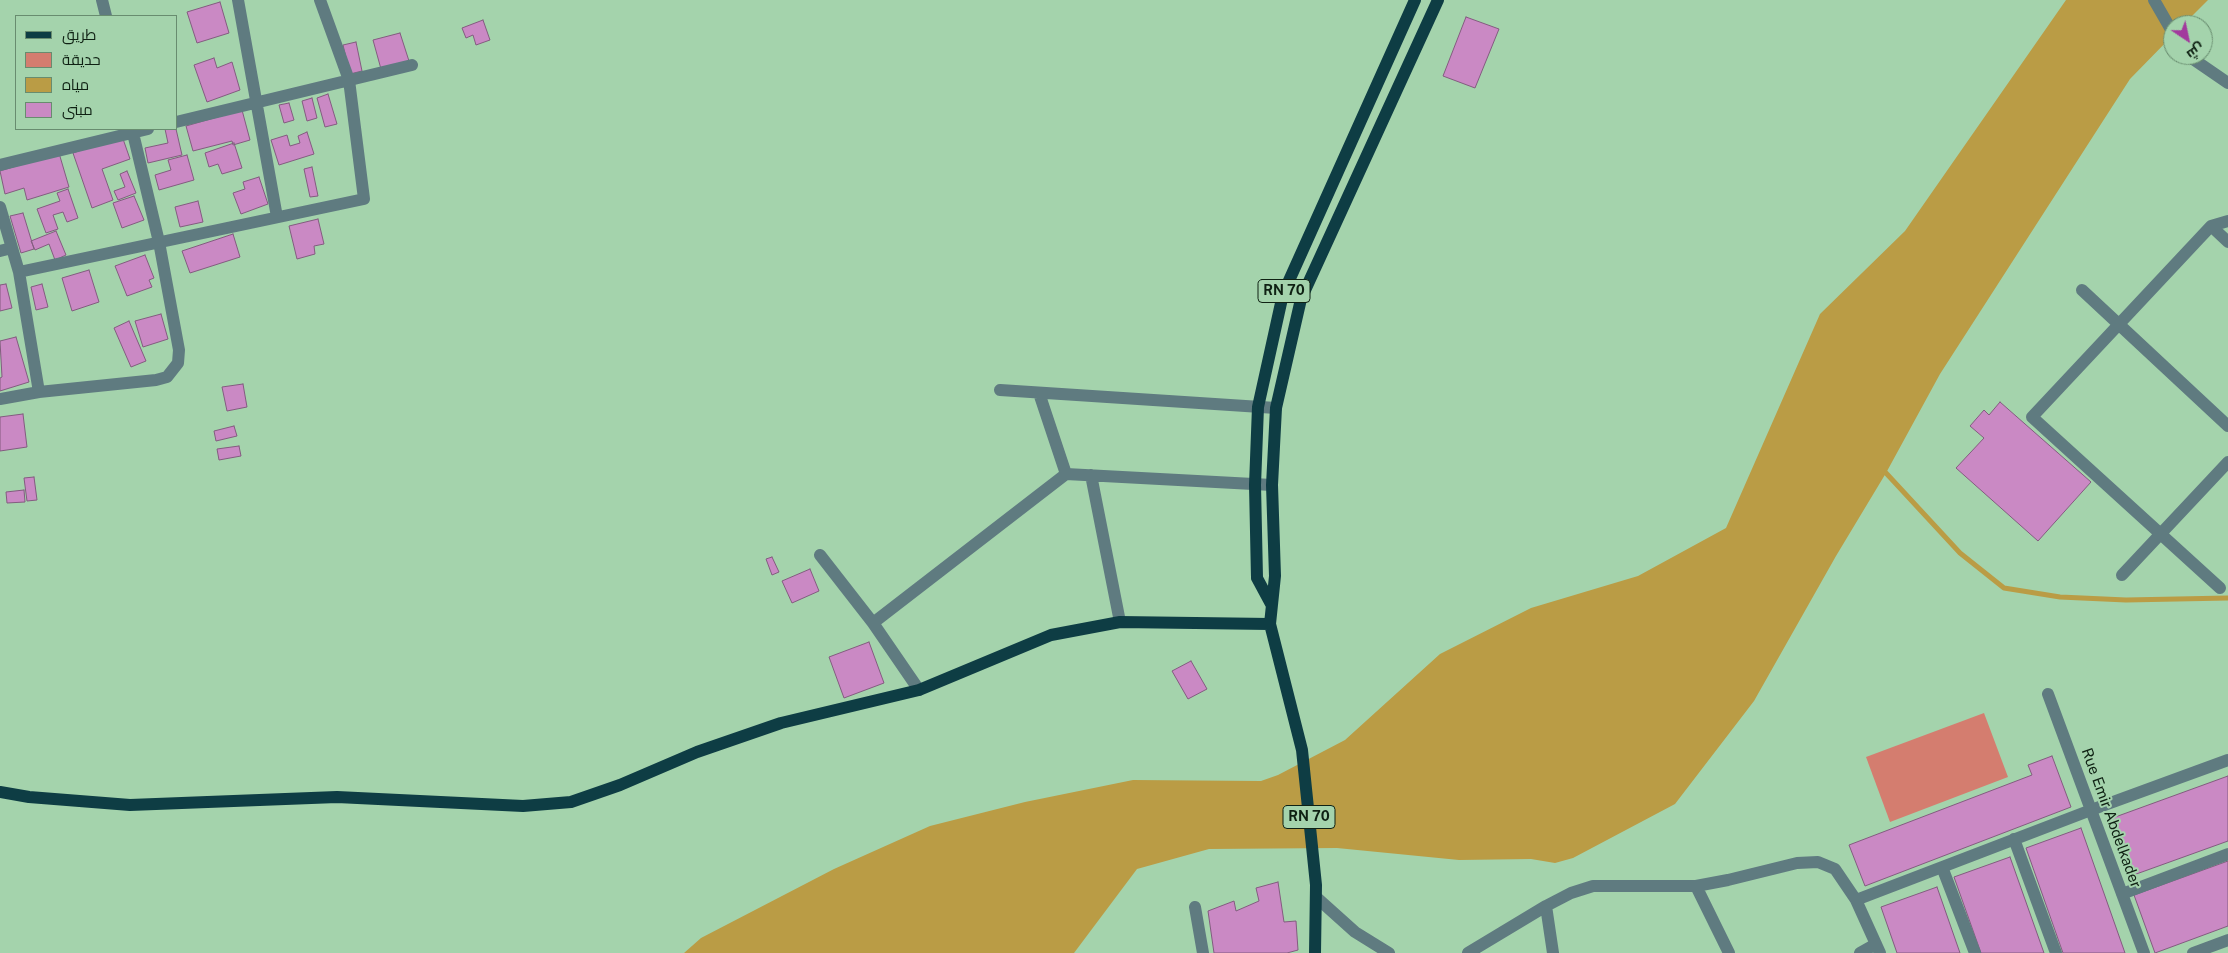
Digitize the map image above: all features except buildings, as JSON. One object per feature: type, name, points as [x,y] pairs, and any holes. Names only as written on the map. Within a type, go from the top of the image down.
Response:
[{"type":"main road","name":"RN 70","points":[[1271,604],[1257,578],[1255,484],[1258,407],[1283,294],[1414,0]]},
{"type":"main road","name":"RN 70","points":[[1315,953],[1316,891],[1302,750],[1270,624],[1275,576],[1272,486],[1276,408],[1301,299],[1438,0]]},
{"type":"main road","points":[[1391,54],[1409,62]]},
{"type":"main road","points":[[1337,175],[1354,182]]},
{"type":"main road","points":[[1283,294],[1301,299]]},
{"type":"main road","points":[[0,792],[30,798],[130,805],[337,797],[523,806],[571,802],[620,785],[697,752],[781,723],[919,690],[1051,635],[1120,622],[1270,624]]},
{"type":"street","points":[[104,0],[106,15]]},
{"type":"street","points":[[238,0],[278,217]]},
{"type":"street","points":[[19,272],[364,199],[349,80],[320,0]]},
{"type":"street","points":[[2154,0],[2163,16]]},
{"type":"street","points":[[178,122],[412,65]]},
{"type":"street","points":[[2202,65],[2228,83]]},
{"type":"street","points":[[0,165],[133,131],[159,242],[179,350],[178,364],[167,377],[156,380],[40,392],[0,399]]},
{"type":"street","points":[[0,207],[6,250],[19,272],[40,392]]},
{"type":"street","points":[[2220,588],[2032,417],[2210,226],[2228,221]]},
{"type":"street","points":[[2210,226],[2228,242]]},
{"type":"street","points":[[2082,290],[2228,426]]},
{"type":"street","points":[[1000,390],[1276,408]]},
{"type":"street","points":[[1039,393],[1066,474]]},
{"type":"street","points":[[2122,575],[2228,462]]},
{"type":"street","points":[[873,623],[1066,474],[1272,486]]},
{"type":"street","points":[[1091,475],[1120,622]]},
{"type":"street","points":[[820,555],[873,623],[919,690]]},
{"type":"street","name":"Rue Emir Abdelkader","points":[[2048,694],[2144,953]]},
{"type":"street","points":[[1856,900],[1942,866],[2228,760]]},
{"type":"street","points":[[2014,839],[2056,953]]},
{"type":"street","points":[[2122,894],[2228,854]]},
{"type":"street","points":[[1468,953],[1546,906],[1571,893],[1593,886],[1696,886],[1797,863],[1818,862],[1835,869],[1856,900],[1878,948],[1860,953]]},
{"type":"street","points":[[1942,866],[1976,953]]},
{"type":"street","points":[[1696,886],[1728,953]]},
{"type":"street","points":[[1316,891],[1356,932],[1389,953]]},
{"type":"street","points":[[1546,906],[1553,953]]},
{"type":"street","points":[[1195,907],[1203,953]]},
{"type":"street","points":[[2194,953],[2228,940]]},
{"type":"green space","points":[[1984,713],[2008,777],[1890,822],[1866,757]]},
{"type":"water","points":[[2066,0],[2208,0],[2193,15],[2163,15],[2163,45],[2130,79],[1940,374],[1886,473],[1836,556],[1754,701],[1675,804],[1573,858],[1555,863],[1531,859],[1459,860],[1337,848],[1209,849],[1137,869],[1074,953],[684,953],[701,938],[834,869],[930,826],[1025,802],[1133,780],[1261,781],[1278,775],[1345,740],[1440,654],[1531,608],[1638,576],[1726,528],[1820,314],[1905,231]]},
{"type":"waterway","points":[[1886,473],[1960,553],[2004,588],[2060,597],[2126,600],[2228,598]]}]
